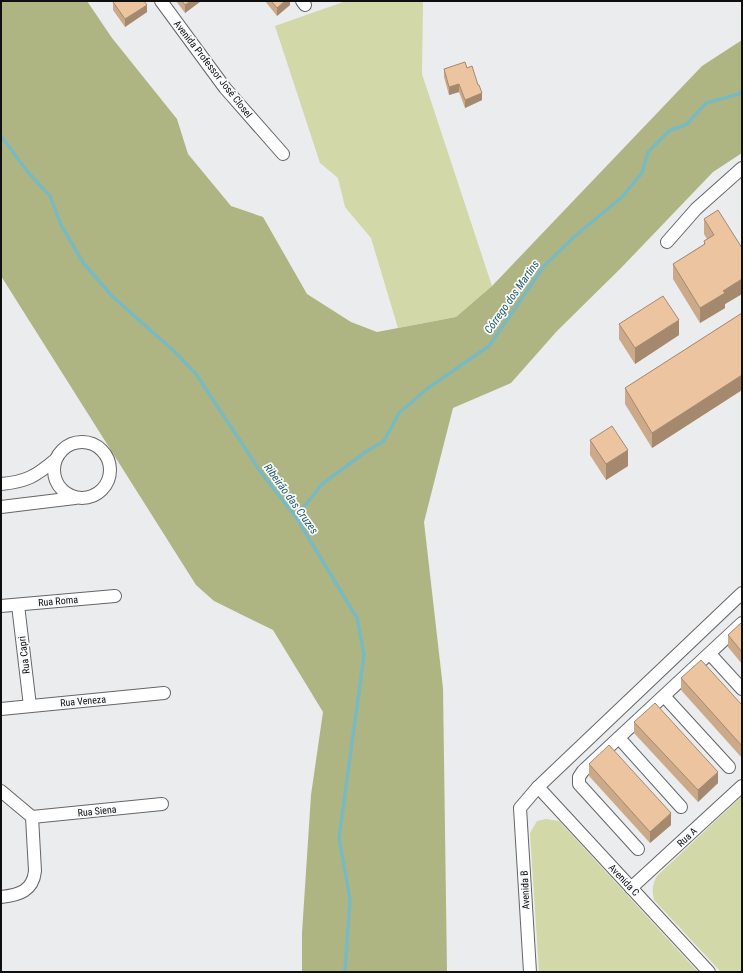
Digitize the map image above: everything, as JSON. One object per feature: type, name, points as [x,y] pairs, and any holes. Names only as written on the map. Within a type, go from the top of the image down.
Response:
[{"type":"street","name":"Avenida Professor José Closel","points":[[161,1],[225,88],[283,154]]},
{"type":"street","points":[[667,242],[696,209],[742,168]]},
{"type":"street","points":[[1,507],[86,498],[96,494],[104,487],[109,477],[109,467],[106,457],[99,448],[90,443],[80,442],[70,445],[61,451],[56,460],[54,472],[57,484],[65,493],[76,498]]},
{"type":"street","points":[[1,484],[27,480],[35,476],[56,460]]},
{"type":"street","points":[[538,787],[742,593]]},
{"type":"street","name":"Rua Roma","points":[[1,606],[115,596]]},
{"type":"street","name":"Rua Capri","points":[[18,605],[30,706]]},
{"type":"street","points":[[638,849],[579,784],[579,777],[583,771],[742,623]]},
{"type":"street","points":[[710,654],[742,689]]},
{"type":"street","name":"Rua Veneza","points":[[1,709],[164,693]]},
{"type":"street","points":[[664,696],[729,767]]},
{"type":"street","points":[[619,738],[681,807]]},
{"type":"street","name":"Rua A","points":[[631,888],[742,786]]},
{"type":"street","name":"Avenida B","points":[[530,972],[520,808],[538,787]]},
{"type":"street","name":"Avenida C","points":[[538,787],[709,972]]},
{"type":"street","points":[[1,791],[32,817],[35,871],[29,887],[14,896],[1,897]]},
{"type":"street","name":"Rua Siena","points":[[32,817],[162,804]]},
{"type":"green space","points":[[1,1],[87,1],[112,38],[177,119],[188,154],[231,206],[263,217],[307,294],[351,322],[377,332],[456,317],[492,286],[702,66],[742,40],[742,153],[713,172],[621,268],[557,331],[511,383],[453,408],[424,522],[443,688],[447,972],[302,972],[302,933],[311,795],[323,712],[273,630],[214,601],[196,585],[1,276]]},
{"type":"green space","points":[[346,1],[423,1],[422,74],[492,286],[456,317],[398,328],[371,238],[345,207],[338,178],[320,163],[275,26]]},
{"type":"green space","points":[[742,796],[742,972],[721,972],[654,900],[653,888],[657,876]]},
{"type":"green space","points":[[546,819],[559,821],[698,972],[539,972],[530,833],[537,821]]},
{"type":"building","points":[[144,1],[147,5],[125,19],[113,2]]},
{"type":"building","points":[[182,1],[191,1],[185,5]]},
{"type":"building","points":[[271,1],[285,1],[277,8]]},
{"type":"building","points":[[465,62],[467,68],[472,66],[482,93],[465,100],[459,84],[449,87],[444,69]]},
{"type":"building","points":[[718,210],[742,248],[742,279],[723,291],[725,293],[700,308],[673,264],[705,244],[704,241],[714,235],[704,219]]},
{"type":"building","points":[[663,296],[679,320],[635,348],[619,324]]},
{"type":"building","points":[[742,313],[742,375],[652,433],[625,388]]},
{"type":"building","points":[[612,426],[628,450],[606,464],[590,440]]},
{"type":"building","points":[[742,622],[742,652],[728,635]]},
{"type":"building","points":[[701,660],[742,705],[742,746],[681,678]]},
{"type":"building","points":[[655,703],[718,772],[698,790],[634,722]]},
{"type":"building","points":[[609,745],[671,813],[650,832],[589,764]]},
{"type":"waterway","name":"Córrego dos Martins","points":[[296,517],[322,484],[367,451],[384,441],[399,413],[428,388],[489,346],[544,266],[575,236],[622,197],[642,173],[648,152],[669,131],[687,124],[706,103],[739,94],[742,91]]},
{"type":"waterway","name":"Ribeirão das Cruzes","points":[[1,136],[27,171],[50,196],[61,225],[84,264],[112,296],[176,353],[196,374],[260,471],[296,517],[357,618],[364,655],[339,838],[350,899],[345,972]]}]
